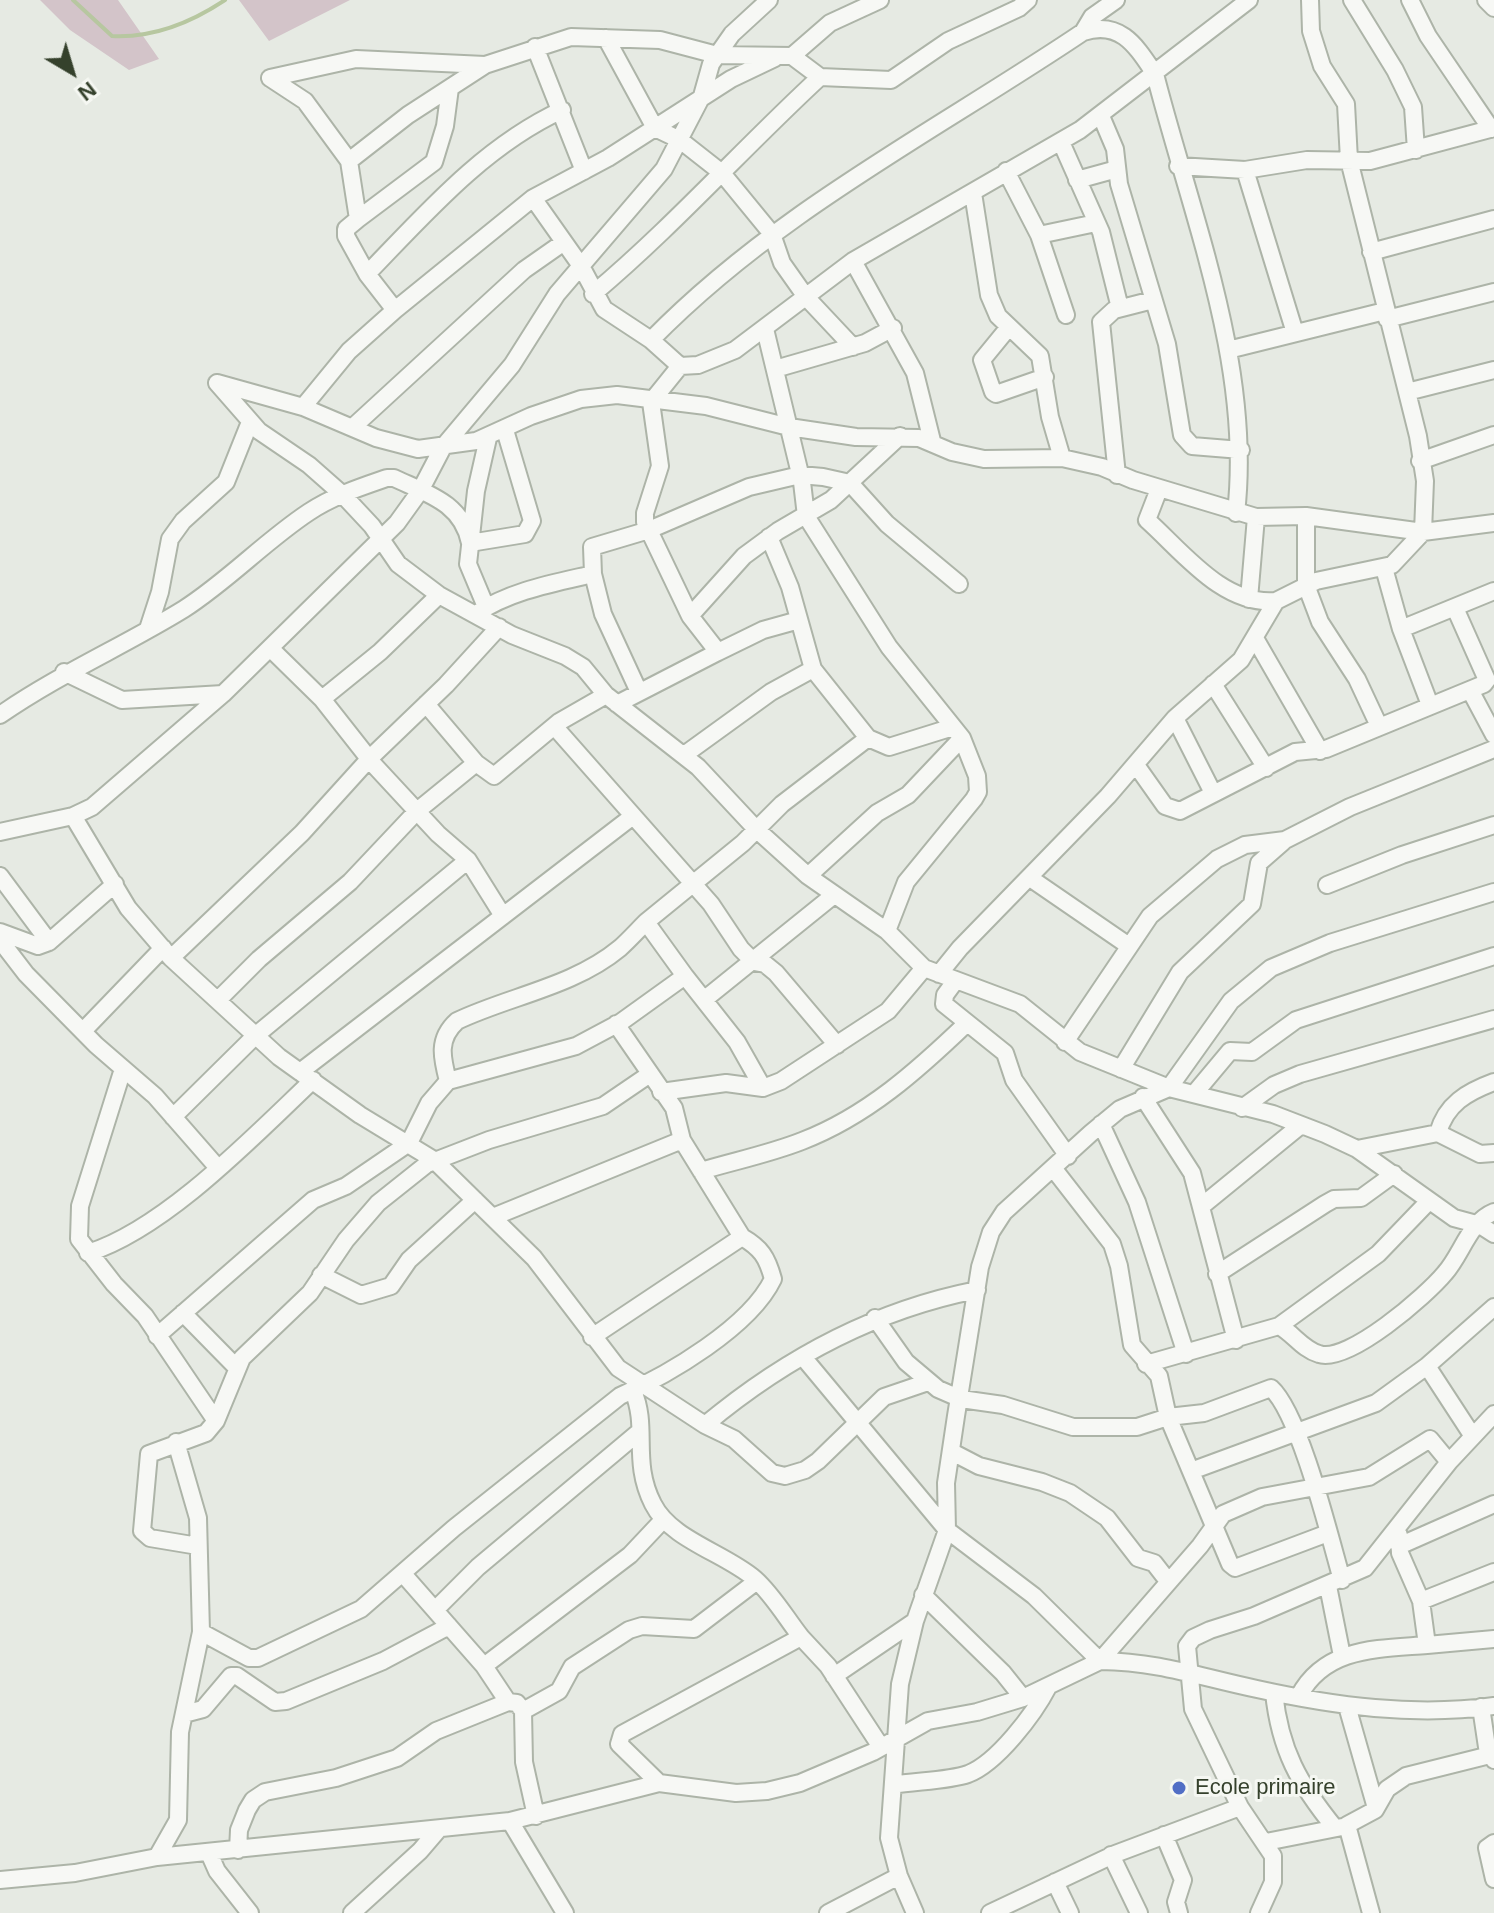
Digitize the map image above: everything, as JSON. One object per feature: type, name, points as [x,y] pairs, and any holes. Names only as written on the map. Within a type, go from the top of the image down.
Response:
[{"type":"street","points":[[0,832],[73,816],[92,807],[223,694],[380,539],[420,491],[443,447],[512,365],[581,266],[628,216],[664,169],[702,96],[706,78],[717,55],[732,34],[769,0]]},
{"type":"street","points":[[303,407],[349,351],[533,198],[584,171],[702,96],[787,56],[830,23],[880,0]]},
{"type":"street","points":[[349,161],[485,65],[564,38],[660,40],[717,55],[787,56],[820,77],[897,79],[929,53],[1028,0]]},
{"type":"street","points":[[1083,32],[1092,17],[1116,0]]},
{"type":"street","points":[[718,652],[690,616],[649,530],[645,513],[660,466],[651,402],[680,366],[722,358],[853,261],[1061,142],[1101,116],[1249,0]]},
{"type":"street","points":[[1159,489],[1147,520],[1220,586],[1249,599],[1276,601],[1306,585],[1384,568],[1401,558],[1423,532],[1425,481],[1418,436],[1349,160],[1346,104],[1322,66],[1311,31],[1310,0]]},
{"type":"street","points":[[1352,0],[1395,70],[1413,107],[1416,150]]},
{"type":"street","points":[[1178,166],[1245,170],[1307,160],[1370,161],[1493,128],[1428,36],[1413,6],[1430,0]]},
{"type":"street","points":[[1486,0],[1494,8]]},
{"type":"street","points":[[651,340],[699,292],[772,234],[870,165],[1083,32],[1104,28],[1127,36],[1155,74],[1228,350],[1241,450],[1236,513]]},
{"type":"street","points":[[606,38],[655,128],[680,140],[722,173],[772,234],[782,263],[806,297],[853,347]]},
{"type":"street","points":[[535,47],[584,171]]},
{"type":"street","points":[[358,219],[349,161],[305,101],[270,78],[356,59],[485,65]]},
{"type":"street","points":[[593,294],[653,244],[820,77]]},
{"type":"street","points":[[395,310],[367,274],[345,233],[358,219],[434,162],[445,126],[450,88]]},
{"type":"street","points":[[367,274],[451,190],[510,138],[562,110]]},
{"type":"street","points":[[1101,116],[1115,149],[1117,169],[1167,344],[1184,439],[1202,448],[1241,450]]},
{"type":"street","points":[[1061,142],[1096,223],[1120,308]]},
{"type":"street","points":[[1077,180],[1117,169]]},
{"type":"street","points":[[1245,170],[1295,333]]},
{"type":"street","points":[[1006,171],[1039,235],[1066,315]]},
{"type":"street","points":[[973,193],[989,295],[998,316],[1040,356],[1050,417],[1062,458]]},
{"type":"street","points":[[533,198],[581,266],[593,294],[604,309],[651,340],[680,366]]},
{"type":"street","points":[[1371,252],[1494,219]]},
{"type":"street","points":[[1039,235],[1096,223]]},
{"type":"street","points":[[353,427],[524,270],[564,242]]},
{"type":"street","points":[[853,261],[893,328],[915,373],[932,441]]},
{"type":"street","points":[[1228,350],[1494,292]]},
{"type":"street","points":[[1117,475],[1101,327],[1106,314],[1153,300]]},
{"type":"street","points":[[1009,327],[982,360],[993,392],[996,394],[1045,377]]},
{"type":"street","points":[[775,369],[853,347],[893,328]]},
{"type":"street","points":[[765,329],[800,475],[806,516],[889,647],[958,733],[977,776],[978,792],[906,882],[887,931]]},
{"type":"street","points":[[1407,392],[1494,370]]},
{"type":"street","points":[[1494,523],[1423,532],[1306,516],[1256,517],[1062,458],[984,459],[952,452],[932,441],[900,436],[856,437],[789,427],[706,406],[651,402],[617,395],[581,399],[531,416],[488,438],[443,447],[404,447],[303,407],[217,383],[250,422],[343,495],[391,557],[439,595],[481,610],[499,627],[577,663],[612,700],[684,755],[756,829],[808,876],[887,931],[932,971],[1020,1004],[1065,1042],[1121,1069],[1169,1088],[1301,1125],[1357,1149],[1454,1218],[1494,1234]]},
{"type":"street","points":[[148,629],[160,592],[170,539],[183,521],[226,482],[250,422]]},
{"type":"street","points":[[470,543],[525,534],[532,521],[505,430]]},
{"type":"street","points":[[1420,461],[1494,435]]},
{"type":"street","points":[[690,616],[744,556],[850,483],[900,436]]},
{"type":"street","points":[[481,610],[469,571],[470,543],[476,491],[488,438]]},
{"type":"street","points":[[639,692],[603,614],[593,574],[591,548],[649,530],[749,487],[800,475],[850,483],[887,524],[959,584]]},
{"type":"street","points":[[0,715],[64,672],[148,629],[220,585],[271,539],[312,510],[387,478],[456,510],[467,527],[470,543]]},
{"type":"street","points":[[1306,516],[1306,585],[1320,622],[1357,679],[1379,726]]},
{"type":"street","points":[[1249,599],[1256,517]]},
{"type":"street","points":[[769,537],[813,669],[868,738],[889,747],[958,733]]},
{"type":"street","points":[[1384,568],[1401,629],[1430,705]]},
{"type":"street","points":[[481,610],[548,584],[593,574]]},
{"type":"street","points":[[1401,629],[1494,591]]},
{"type":"street","points":[[322,699],[380,652],[439,595]]},
{"type":"street","points":[[661,1092],[733,1082],[763,1088],[789,1076],[888,1011],[960,948],[1136,765],[1175,718],[1241,660],[1256,640],[1276,601]]},
{"type":"street","points":[[1136,765],[1169,809],[1180,811],[1295,752],[1320,751],[1470,690],[1487,680],[1455,608]]},
{"type":"street","points":[[426,704],[476,763],[490,776],[499,775],[554,726],[612,700],[639,692],[763,630],[799,620]]},
{"type":"street","points":[[83,1031],[302,833],[370,758],[499,627]]},
{"type":"street","points":[[1256,640],[1320,751]]},
{"type":"street","points":[[271,649],[322,699],[417,811],[468,860],[503,916]]},
{"type":"street","points":[[684,755],[771,692],[813,669]]},
{"type":"street","points":[[64,672],[122,700],[223,694]]},
{"type":"street","points":[[1213,684],[1266,768]]},
{"type":"street","points":[[1470,690],[1494,735]]},
{"type":"street","points":[[1175,718],[1213,793]]},
{"type":"street","points":[[554,726],[711,904],[754,962],[765,964],[776,973],[837,1045]]},
{"type":"street","points":[[808,876],[868,819],[908,795],[958,733]]},
{"type":"street","points":[[448,1081],[441,1054],[446,1031],[457,1021],[548,987],[619,949],[791,797],[868,738]]},
{"type":"street","points":[[1121,1069],[1180,972],[1252,904],[1259,863],[1285,840],[1350,807],[1494,749]]},
{"type":"street","points":[[218,1000],[259,959],[350,882],[417,811],[476,763]]},
{"type":"street","points":[[73,816],[139,924],[167,953],[255,1036],[360,1115],[434,1160],[534,1258],[592,1337],[640,1388],[734,1439],[772,1473],[785,1476],[805,1470],[818,1461],[857,1419],[884,1397],[928,1382]]},
{"type":"street","points":[[88,1253],[139,1233],[218,1168],[307,1076],[503,916],[633,816]]},
{"type":"street","points":[[1327,885],[1402,855],[1494,825]]},
{"type":"street","points":[[1065,1042],[1150,916],[1217,859],[1245,845],[1285,840]]},
{"type":"street","points":[[173,1117],[255,1036],[342,968],[403,910],[468,860]]},
{"type":"street","points":[[0,876],[49,942]]},
{"type":"street","points":[[1030,878],[1129,946]]},
{"type":"street","points":[[0,932],[38,946],[49,942],[115,884]]},
{"type":"street","points":[[915,1913],[899,1876],[889,1838],[893,1785],[888,1743],[915,1621],[947,1530],[946,1483],[977,1290],[991,1232],[1004,1212],[1101,1124],[1143,1097],[1169,1088],[1231,1001],[1271,968],[1330,943],[1494,892]]},
{"type":"street","points":[[705,999],[834,895]]},
{"type":"street","points":[[646,922],[737,1042],[763,1088]]},
{"type":"street","points":[[0,940],[26,974],[155,1096],[218,1168]]},
{"type":"street","points":[[1194,1094],[1230,1051],[1252,1052],[1288,1023],[1494,956]]},
{"type":"street","points":[[157,1336],[313,1200],[354,1182],[409,1143],[429,1103],[448,1081],[576,1046],[616,1024],[685,976]]},
{"type":"street","points":[[956,980],[943,1000],[1005,1053],[1014,1080],[1068,1156]]},
{"type":"street","points":[[1242,1108],[1274,1085],[1300,1074],[1494,1019]]},
{"type":"street","points":[[701,1171],[793,1144],[843,1122],[901,1083],[967,1023]]},
{"type":"street","points":[[201,1632],[249,1658],[258,1658],[361,1609],[404,1575],[454,1528],[620,1396],[640,1388],[728,1329],[765,1296],[773,1279],[768,1259],[757,1246],[742,1237],[682,1140],[674,1108],[616,1024]]},
{"type":"street","points":[[123,1069],[80,1206],[79,1239],[145,1316],[216,1421]]},
{"type":"street","points":[[198,1546],[150,1538],[142,1531],[149,1454],[206,1433],[216,1421],[236,1367],[253,1347],[297,1308],[378,1203],[434,1160],[603,1106],[650,1074]]},
{"type":"street","points":[[1438,1133],[1443,1115],[1456,1102],[1494,1082]]},
{"type":"street","points":[[1143,1097],[1186,1158],[1203,1205],[1217,1274],[1236,1340]]},
{"type":"street","points":[[1101,1124],[1137,1202],[1186,1354]]},
{"type":"street","points":[[1203,1205],[1301,1125]]},
{"type":"street","points":[[1357,1149],[1438,1133],[1480,1154],[1494,1153]]},
{"type":"street","points":[[493,1217],[682,1140]]},
{"type":"street","points":[[1053,1168],[1112,1244],[1119,1266],[1132,1345],[1159,1376],[1168,1417],[1230,1564],[1235,1568],[1328,1533]]},
{"type":"street","points":[[1217,1274],[1325,1204],[1334,1199],[1361,1198],[1394,1174]]},
{"type":"street","points":[[321,1275],[361,1295],[391,1286],[409,1260],[475,1200]]},
{"type":"street","points":[[1146,1364],[1279,1326],[1378,1254],[1429,1201]]},
{"type":"street","points":[[1279,1326],[1321,1355],[1333,1355],[1378,1331],[1428,1291],[1454,1261],[1475,1224],[1494,1212]]},
{"type":"street","points":[[592,1337],[742,1237]]},
{"type":"street","points":[[705,1425],[803,1357],[875,1318],[939,1297],[977,1290]]},
{"type":"street","points":[[1191,1471],[1296,1435],[1376,1403],[1427,1366],[1494,1307]]},
{"type":"street","points":[[183,1313],[236,1367]]},
{"type":"street","points":[[875,1318],[906,1362],[928,1382],[961,1399],[1003,1405],[1073,1427],[1137,1427],[1168,1417],[1204,1413],[1271,1388],[1296,1435],[1317,1488],[1328,1533],[1342,1656]]},
{"type":"street","points":[[803,1357],[947,1530],[1034,1596],[1100,1661],[1147,1662],[1274,1693],[1347,1706],[1425,1710],[1488,1706],[1493,1756],[1406,1776],[1387,1789],[1376,1808],[1341,1827],[1266,1842]]},
{"type":"street","points":[[1427,1366],[1472,1435]]},
{"type":"street","points":[[640,1388],[639,1464],[651,1501],[662,1521],[757,1581],[888,1743]]},
{"type":"street","points":[[1259,1913],[1275,1870],[1266,1842],[1240,1807],[1193,1709],[1187,1646],[1193,1638],[1335,1583],[1365,1568],[1449,1462],[1494,1414]]},
{"type":"street","points":[[435,1610],[507,1541],[553,1507],[639,1432]]},
{"type":"street","points":[[0,1880],[75,1873],[157,1857],[510,1821],[659,1783],[736,1793],[767,1791],[828,1772],[928,1721],[977,1712],[1023,1698],[1100,1661],[1223,1514],[1237,1506],[1262,1497],[1369,1477],[1430,1439],[1449,1462]]},
{"type":"street","points":[[157,1857],[178,1820],[180,1732],[201,1632],[198,1518],[176,1442]]},
{"type":"street","points":[[952,1452],[979,1466],[1042,1482],[1070,1493],[1107,1518],[1138,1558],[1154,1563],[1168,1581]]},
{"type":"street","points":[[1399,1546],[1494,1504]]},
{"type":"street","points":[[484,1666],[630,1555],[662,1521]]},
{"type":"street","points":[[1400,1525],[1399,1546],[1421,1601],[1427,1645]]},
{"type":"street","points":[[1421,1601],[1494,1572]]},
{"type":"street","points":[[404,1575],[515,1706],[536,1816]]},
{"type":"street","points":[[238,1850],[239,1830],[247,1810],[253,1800],[265,1792],[336,1778],[397,1758],[436,1731],[559,1691],[572,1667],[629,1630],[642,1626],[694,1629],[757,1581]]},
{"type":"street","points":[[923,1595],[1003,1673],[1023,1698]]},
{"type":"street","points":[[834,1676],[915,1621]]},
{"type":"street","points":[[184,1714],[203,1709],[231,1676],[237,1676],[275,1702],[286,1701],[383,1661],[449,1626]]},
{"type":"street","points":[[659,1783],[619,1744],[622,1734],[801,1637]]},
{"type":"street","points":[[1299,1696],[1310,1676],[1342,1656],[1494,1639]]},
{"type":"street","points":[[893,1785],[966,1775],[978,1769],[1023,1728],[1048,1687]]},
{"type":"street","points":[[1274,1693],[1277,1721],[1297,1778],[1341,1827],[1371,1913]]},
{"type":"street","points":[[1347,1706],[1376,1808]]},
{"type":"street","points":[[990,1913],[1111,1855],[1240,1807]]},
{"type":"street","points":[[510,1821],[565,1913]]},
{"type":"street","points":[[352,1913],[420,1851],[438,1830]]},
{"type":"street","points":[[1164,1835],[1183,1880],[1176,1902],[1179,1913]]},
{"type":"street","points":[[1494,1843],[1487,1848],[1486,1854],[1494,1879]]},
{"type":"street","points":[[209,1853],[217,1871],[250,1913]]},
{"type":"street","points":[[1111,1855],[1139,1913]]},
{"type":"street","points":[[828,1913],[899,1876]]},
{"type":"street","points":[[1055,1882],[1070,1913]]},
{"type":"shaded area","points":[[40,0],[118,0],[159,59],[129,70],[70,30]]},
{"type":"shaded area","points":[[239,0],[350,0],[269,41]]},
{"type":"waterway","points":[[73,0],[112,36],[142,34],[171,27],[225,0]]},
{"type":"place","name":"Ecole primaire","points":[[1179,1788]]}]
